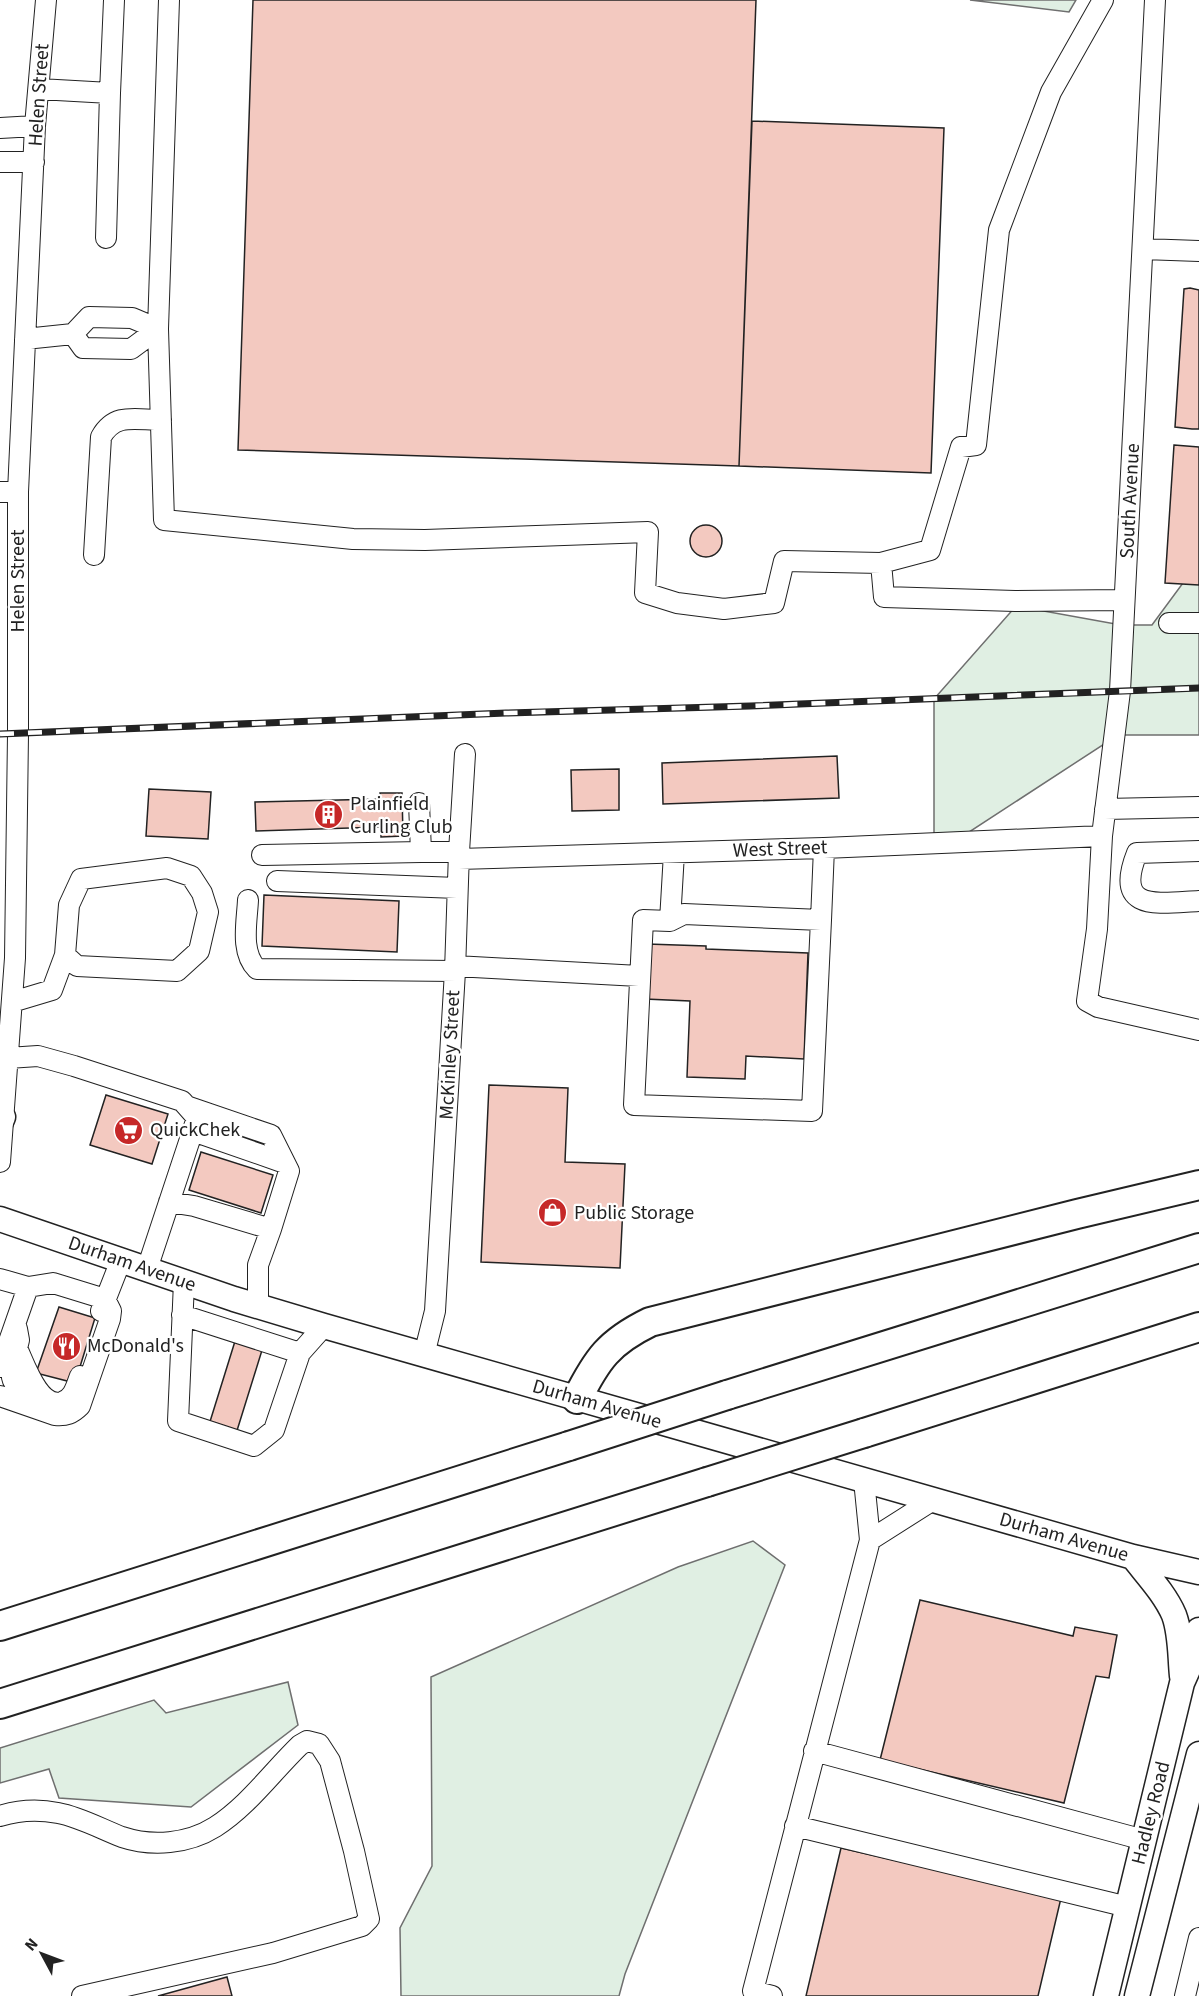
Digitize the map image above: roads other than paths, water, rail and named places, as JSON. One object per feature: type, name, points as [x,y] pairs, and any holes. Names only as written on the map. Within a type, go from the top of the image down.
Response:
[{"type":"highway","points":[[577,1399],[592,1368],[603,1354],[634,1329],[650,1322],[1199,1185]]},
{"type":"highway","points":[[0,1626],[1199,1248]]},
{"type":"highway","points":[[0,1704],[1199,1327]]},
{"type":"main road","name":"Durham Avenue","points":[[0,1219],[184,1282],[324,1326],[1134,1557],[1199,1572]]},
{"type":"main road","points":[[1134,1557],[1174,1615],[1179,1634],[1182,1683]]},
{"type":"main road","name":"Hadley Road","points":[[1106,1996],[1182,1683],[1194,1656],[1199,1630]]},
{"type":"main road","name":"Hadley Road","points":[[1137,1996],[1198,1763]]},
{"type":"street","name":"Helen Street","points":[[0,1162],[12,1002],[8,958],[18,734],[9,492],[25,339],[35,126],[46,0]]},
{"type":"street","points":[[106,238],[114,0]]},
{"type":"street","points":[[169,0],[158,329],[164,520],[353,539],[425,540],[648,532],[645,593],[677,603],[724,609],[774,603],[784,561],[881,563],[930,550],[961,447],[976,445],[999,230],[1051,92],[1103,0]]},
{"type":"street","name":"South Avenue","points":[[1155,0],[1119,691],[1102,836],[1097,929],[1087,1001],[1098,1007],[1121,1013],[1199,1029]]},
{"type":"street","points":[[39,88],[110,93]]},
{"type":"street","points":[[0,128],[35,126]]},
{"type":"street","points":[[0,162],[34,162]]},
{"type":"street","points":[[1143,249],[1199,251]]},
{"type":"street","points":[[25,339],[73,334],[89,317],[132,318],[158,329]]},
{"type":"street","points":[[73,334],[83,348],[132,350],[158,329]]},
{"type":"street","points":[[94,555],[101,437],[107,426],[116,420],[161,420]]},
{"type":"street","points":[[881,563],[884,597],[1015,601],[1124,600]]},
{"type":"street","points":[[1169,623],[1199,623]]},
{"type":"street","name":"McKinley Street","points":[[424,1355],[435,1311],[465,754]]},
{"type":"street","points":[[419,803],[421,852]]},
{"type":"street","points":[[1105,808],[1199,807]]},
{"type":"street","name":"West Street","points":[[262,855],[421,852],[459,855],[674,853],[1102,836]]},
{"type":"street","points":[[820,920],[684,914],[670,921],[643,920],[634,1104],[812,1112],[824,848]]},
{"type":"street","points":[[1199,851],[1137,853],[1131,880],[1133,892],[1140,900],[1155,903],[1199,901]]},
{"type":"street","points":[[670,921],[674,853]]},
{"type":"street","points":[[12,1002],[52,990],[65,955],[69,905],[81,879],[167,868],[191,876],[202,893],[208,912],[199,951],[177,971],[77,966],[65,955]]},
{"type":"street","points":[[278,881],[457,888]]},
{"type":"street","points":[[248,900],[247,953],[251,963],[257,969],[455,968],[639,976]]},
{"type":"street","points":[[8,1058],[38,1056],[182,1101],[197,1118],[147,1269]]},
{"type":"street","points":[[189,1107],[270,1135],[289,1171],[258,1265],[258,1306]]},
{"type":"street","points":[[193,1131],[285,1163]]},
{"type":"street","points":[[169,1202],[194,1206],[271,1229]]},
{"type":"street","points":[[15,1323],[20,1340],[17,1348],[39,1392],[50,1402],[59,1403],[67,1400],[74,1393],[105,1299],[121,1260]]},
{"type":"street","points":[[0,1279],[28,1287],[53,1282],[105,1299],[111,1311],[80,1406],[73,1413],[64,1416],[55,1414],[0,1396]]},
{"type":"street","points":[[184,1282],[183,1350],[178,1421],[254,1446],[274,1430],[300,1353],[324,1326]]},
{"type":"street","points":[[0,1367],[28,1287]]},
{"type":"street","points":[[182,1315],[300,1353]]},
{"type":"street","points":[[772,1996],[753,1991],[870,1540],[864,1480]]},
{"type":"street","points":[[870,1540],[933,1500]]},
{"type":"street","points":[[0,1816],[15,1811],[40,1810],[60,1813],[125,1838],[157,1844],[188,1839],[213,1828],[239,1808],[300,1745],[307,1741],[319,1744],[330,1761],[369,1919],[362,1926],[273,1953],[82,1996]]},
{"type":"street","points":[[814,1751],[1144,1840]]},
{"type":"street","points":[[795,1826],[1128,1907]]},
{"type":"street","points":[[1185,1996],[1199,1938]]},
{"type":"railway","points":[[0,734],[1199,688]]},
{"type":"place","name":"Plainfield Curling Club","points":[[329,815]]},
{"type":"place","name":"QuickChek","points":[[129,1130]]},
{"type":"place","name":"Public Storage","points":[[553,1213]]},
{"type":"place","name":"McDonald's","points":[[66,1346]]}]
